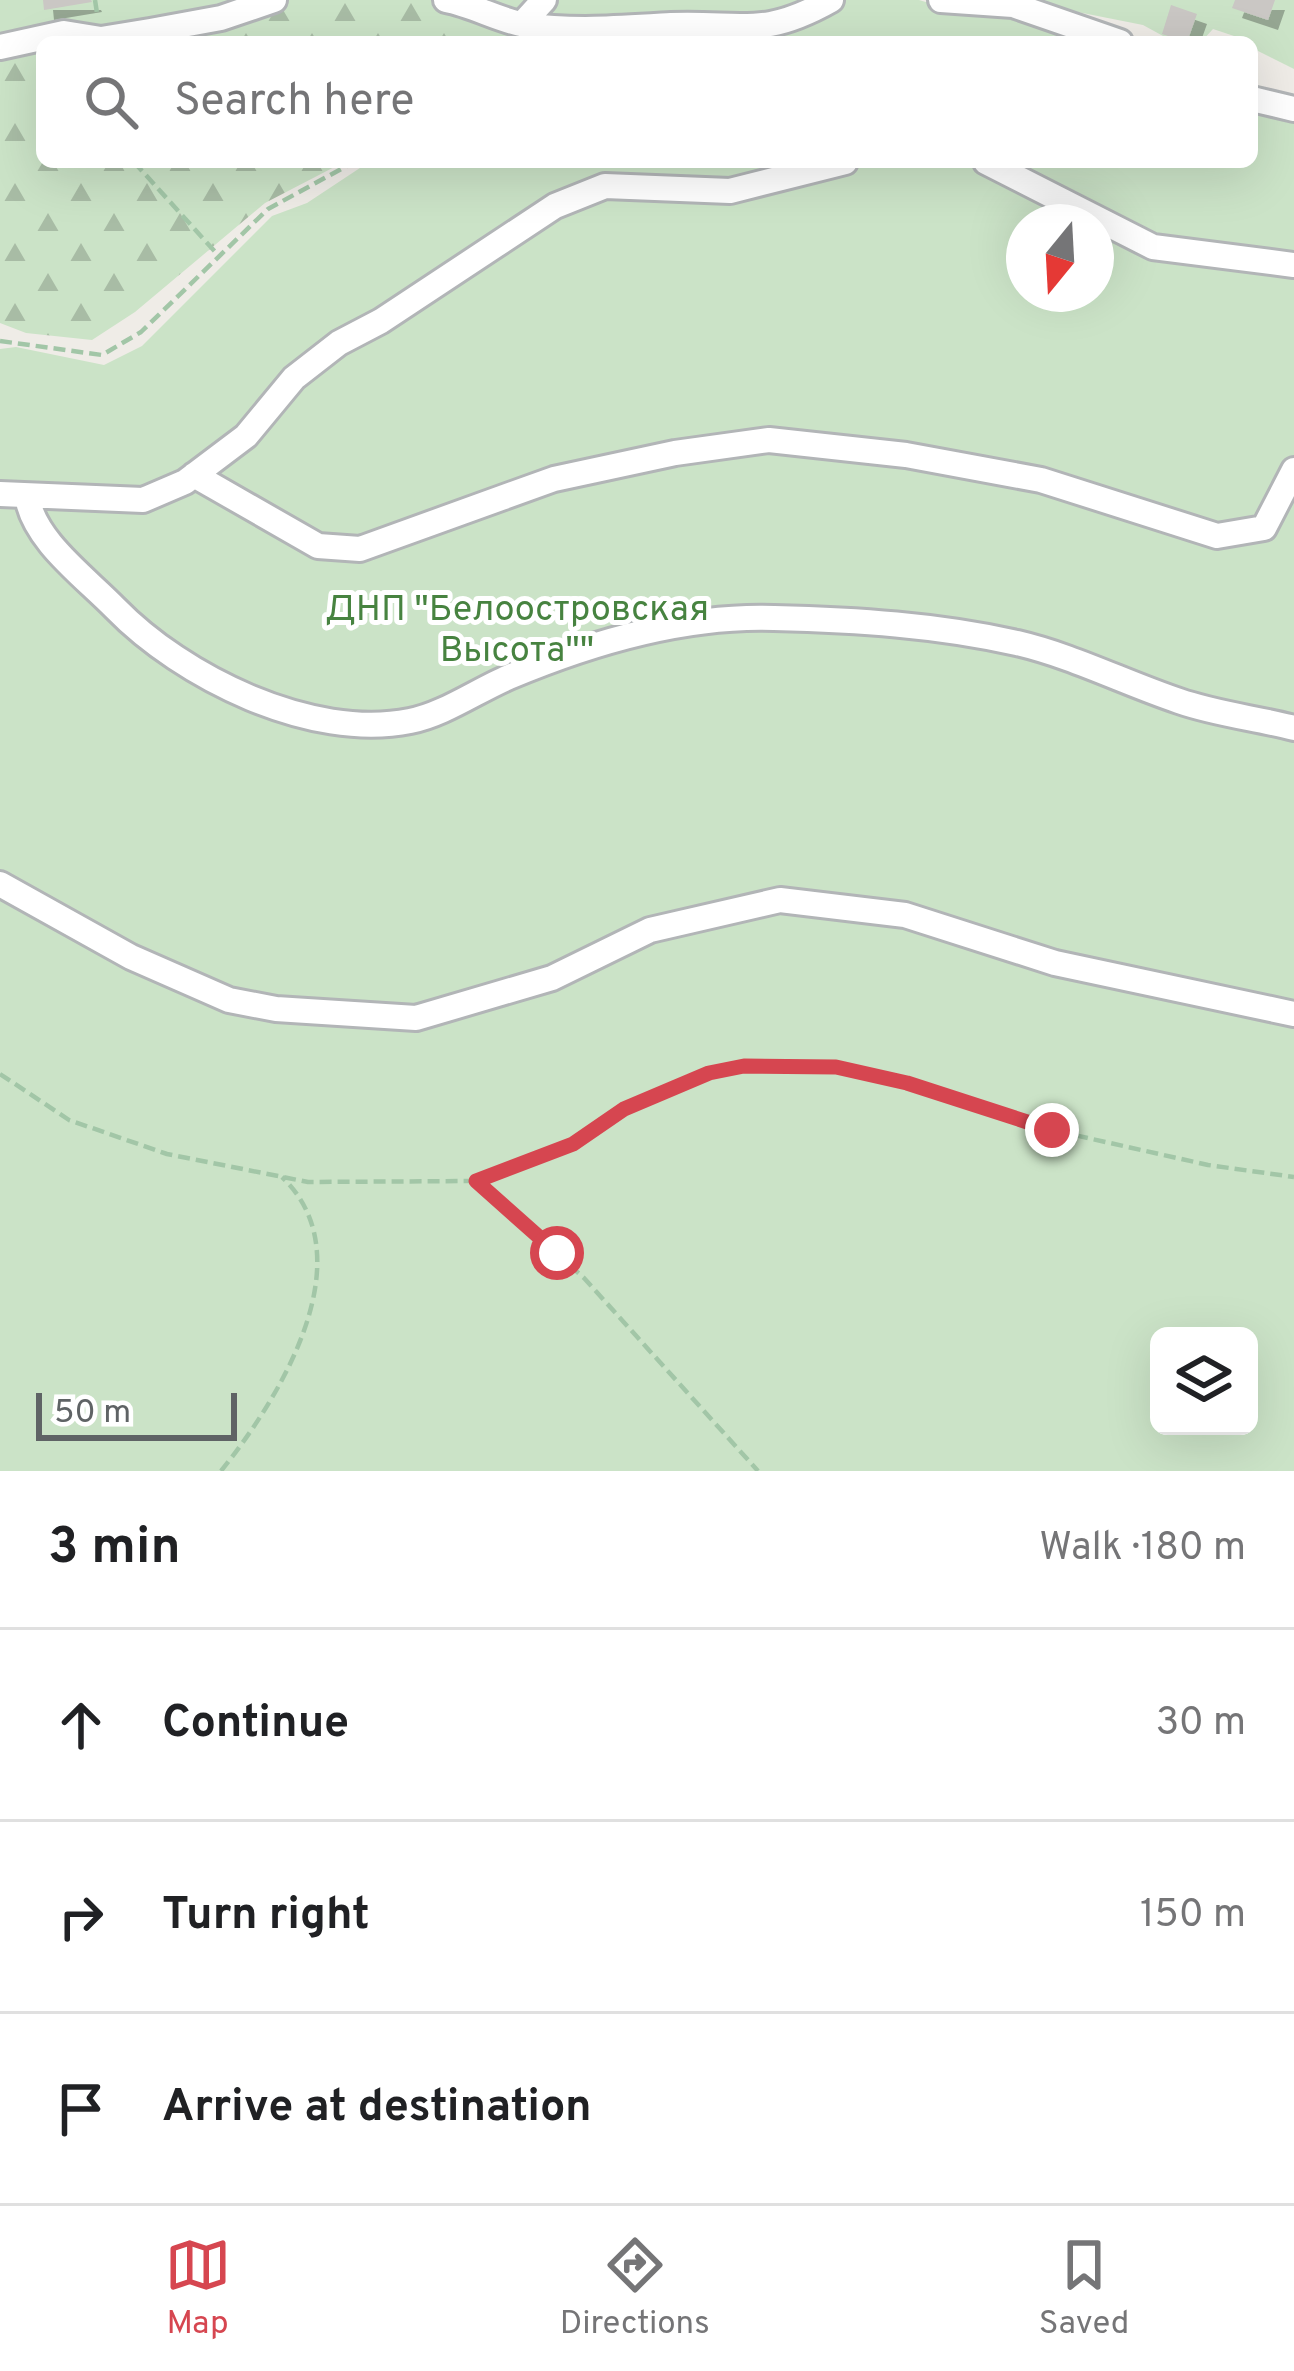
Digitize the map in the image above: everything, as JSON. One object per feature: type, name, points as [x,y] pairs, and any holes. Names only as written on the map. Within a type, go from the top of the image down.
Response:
[{"type":"street","points":[[119,36],[221,18],[274,0]]},
{"type":"street","points":[[446,0],[522,24],[736,30],[802,16],[831,0]]},
{"type":"street","points":[[522,24],[544,0]]},
{"type":"street","points":[[941,0],[1013,5],[1103,36]]},
{"type":"street","points":[[50,36],[82,36]]},
{"type":"street","points":[[0,47],[36,39]]},
{"type":"street","points":[[1258,100],[1294,109]]},
{"type":"street","points":[[0,494],[143,500],[194,475],[246,436],[294,378],[339,343],[382,321],[555,206],[605,186],[730,191],[821,168]]},
{"type":"street","points":[[998,168],[1153,247],[1294,266]]},
{"type":"street","points":[[194,475],[318,546],[360,549],[554,479],[769,440],[906,455],[1041,480],[1217,536],[1264,528],[1294,470]]},
{"type":"street","points":[[27,496],[30,518],[122,615],[172,655],[234,693],[363,724],[412,721],[582,648],[665,630],[767,617],[932,626],[1022,644],[1183,703],[1294,728]]},
{"type":"street","points":[[0,884],[131,957],[229,1000],[276,1009],[416,1018],[552,978],[650,930],[780,900],[905,915],[1055,963],[1294,1014]]},
{"type":"path","points":[[139,168],[218,255]]},
{"type":"path","points":[[0,340],[102,355],[141,332],[268,209],[343,168]]},
{"type":"path","points":[[0,1074],[69,1120],[167,1154],[308,1182],[476,1181],[573,1144],[624,1109],[709,1073],[744,1066],[836,1067],[907,1083],[1052,1130],[1208,1165],[1294,1177]]},
{"type":"path","points":[[221,1471],[262,1413],[291,1356],[319,1276],[309,1214],[282,1177]]},
{"type":"path","points":[[476,1181],[584,1278],[758,1471]]},
{"type":"green space","points":[[0,0],[274,0],[64,36],[36,36],[36,41],[0,47]]},
{"type":"green space","points":[[274,0],[446,0],[522,24],[513,36],[64,36]]},
{"type":"green space","points":[[446,0],[831,0],[802,16],[645,31]]},
{"type":"green space","points":[[840,0],[919,0],[946,8],[1014,10],[1092,36],[647,36]]},
{"type":"green space","points":[[1017,0],[1294,0],[1294,69],[1258,51],[1258,36],[1234,36],[1213,29],[1207,36],[1163,36],[1143,25]]},
{"type":"green space","points":[[36,41],[36,168],[332,168],[265,203],[135,312],[92,340],[26,333],[0,323],[0,47]]},
{"type":"green space","name":"ДНП \"Белоостровская Высота\"\"","points":[[1258,109],[1294,116],[1294,1471],[0,1471],[0,349],[16,347],[104,365],[142,346],[272,216],[307,203],[360,168],[1258,168]]},
{"type":"building","points":[[43,0],[91,0],[92,2],[44,10]]},
{"type":"building","points":[[1235,0],[1275,0],[1268,20],[1232,8]]},
{"type":"building","points":[[1171,5],[1197,14],[1189,36],[1162,34]]},
{"type":"route","points":[[557,1253],[476,1181],[573,1144],[624,1109],[709,1073],[744,1066],[836,1067],[907,1083],[1052,1130]]}]
